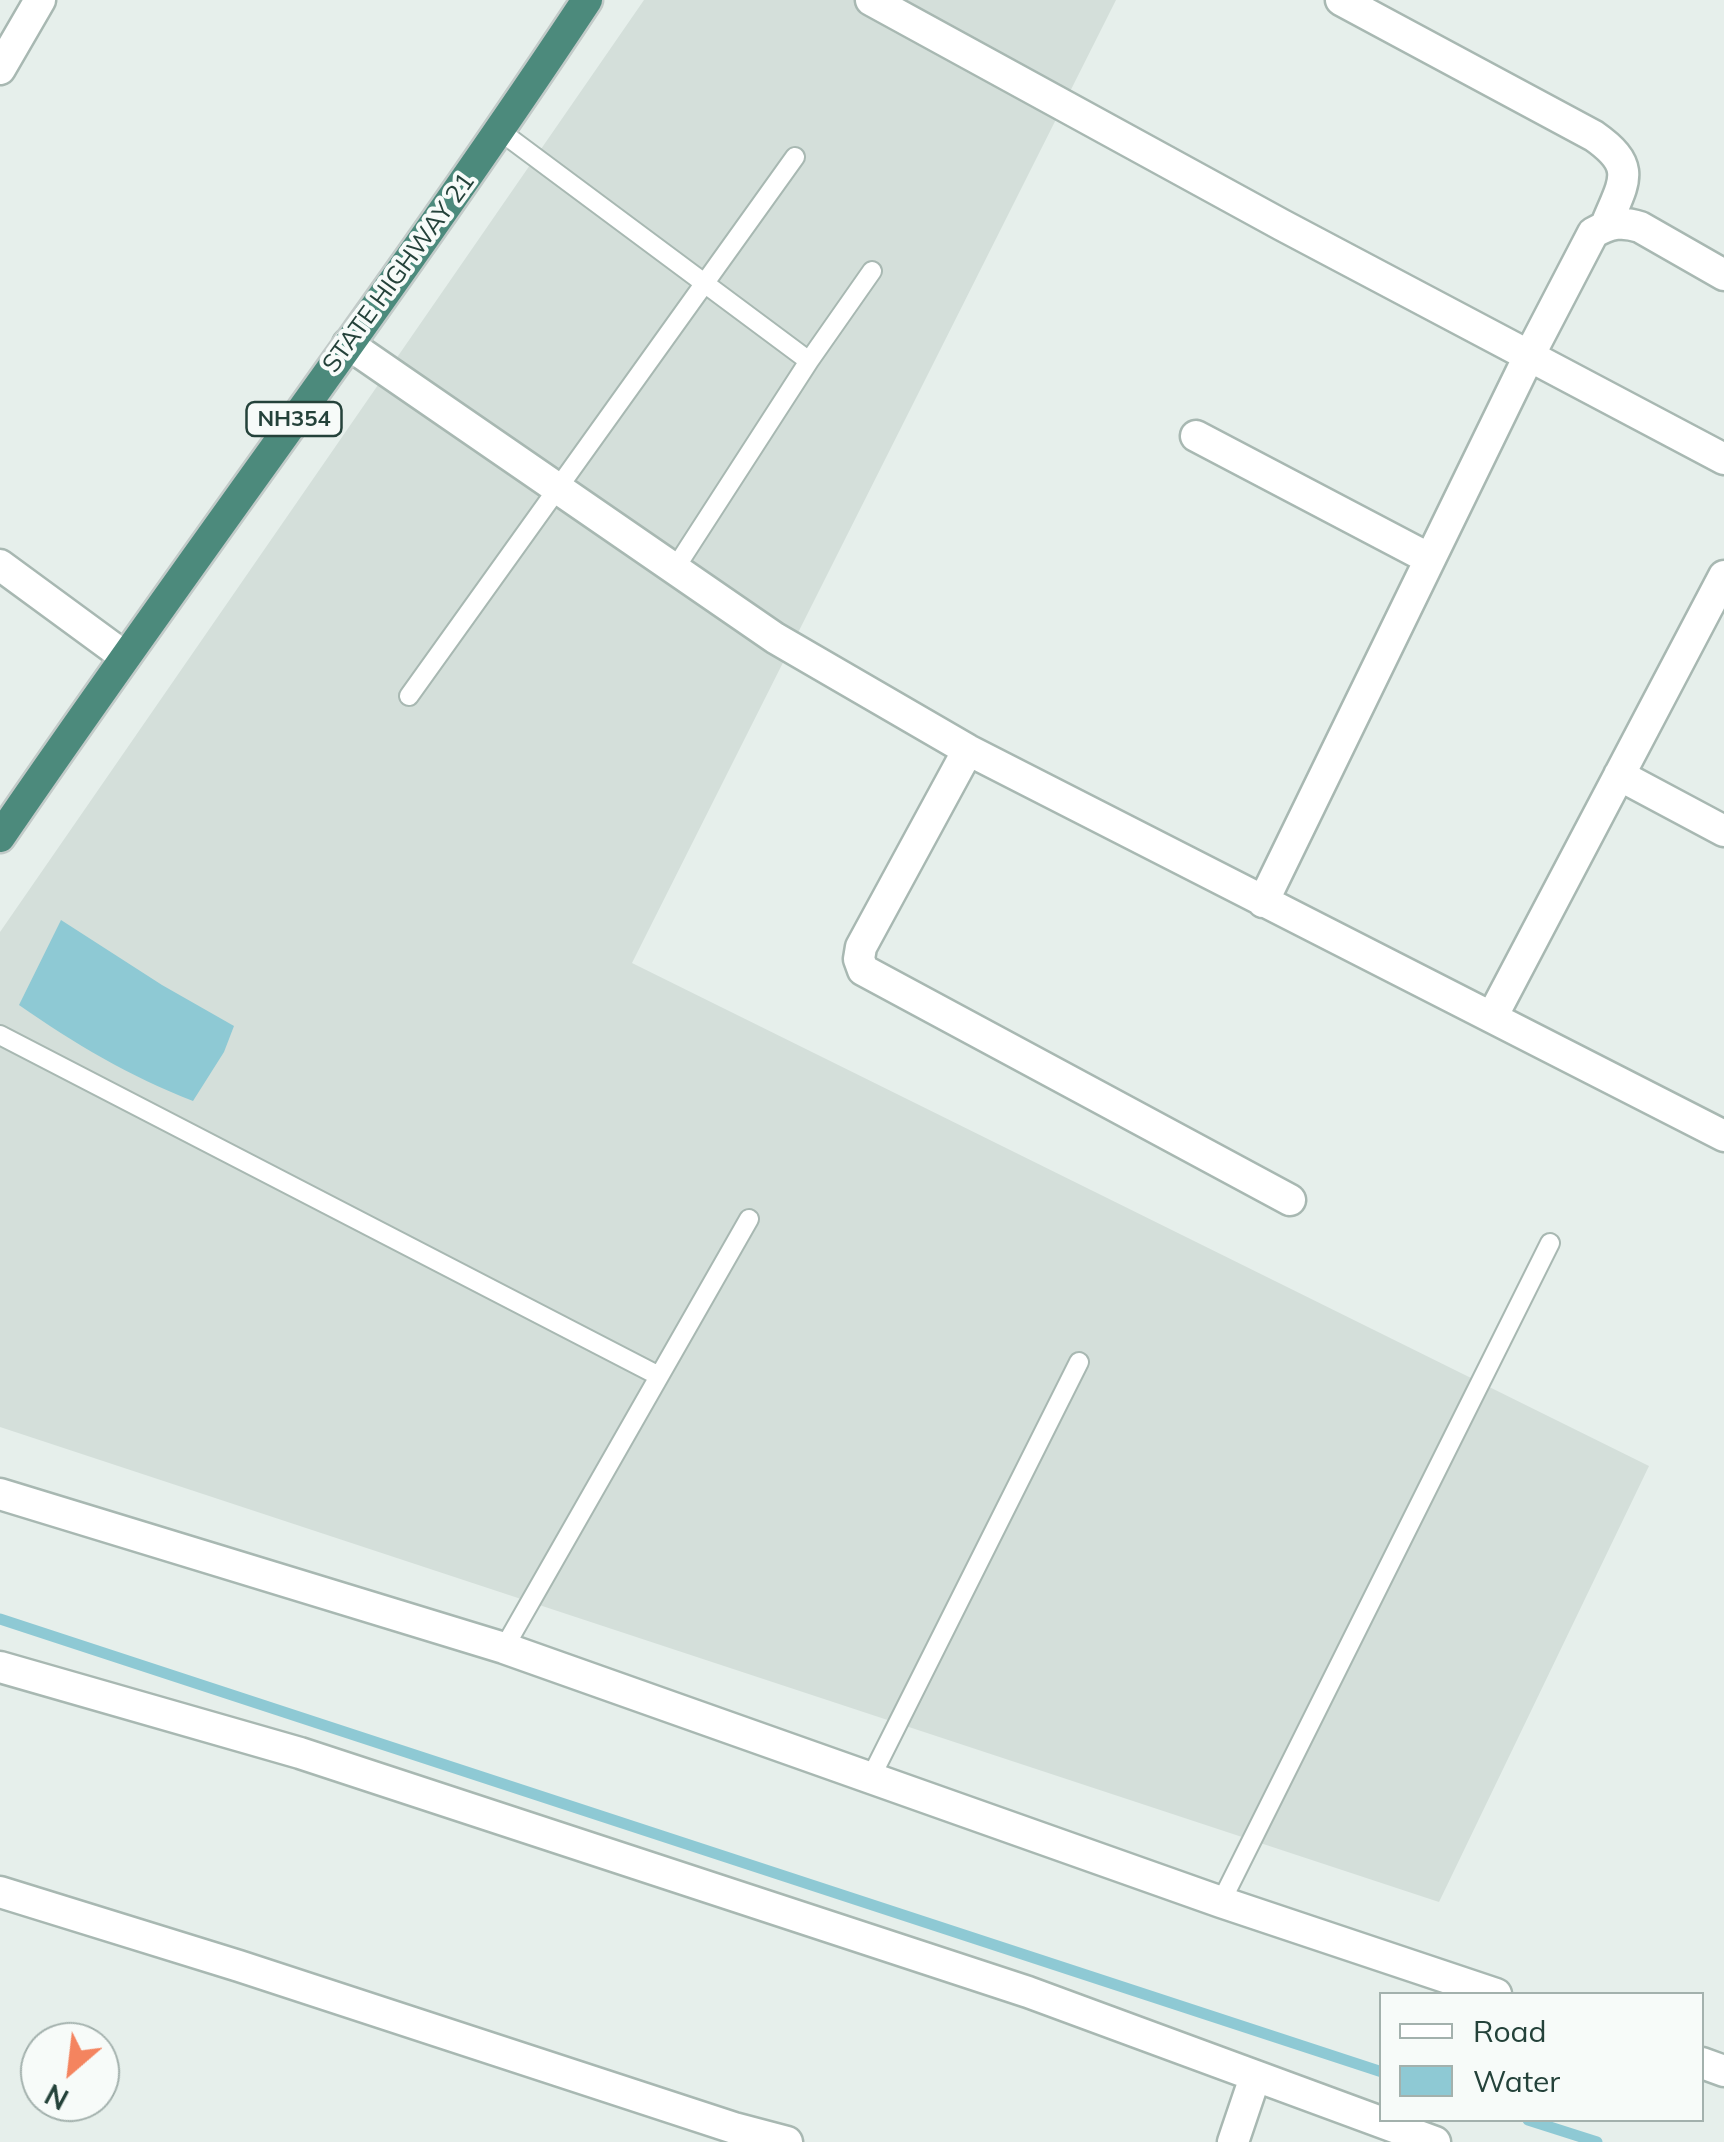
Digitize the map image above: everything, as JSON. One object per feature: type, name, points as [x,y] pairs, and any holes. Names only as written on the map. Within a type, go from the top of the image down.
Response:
[{"type":"highway","name":"STATE HIGHWAY 21","points":[[0,838],[124,656],[500,131],[587,0]]},
{"type":"street","points":[[0,69],[40,0]]},
{"type":"street","points":[[871,0],[1282,225],[1724,459]]},
{"type":"street","points":[[1341,0],[1612,149],[1623,164],[1626,178],[1606,225]]},
{"type":"street","points":[[1263,902],[1530,354],[1593,234],[1606,225],[1625,222],[1724,275]]},
{"type":"street","points":[[348,344],[559,487],[743,619],[968,750],[1724,1136]]},
{"type":"street","points":[[1196,436],[1430,559]]},
{"type":"street","points":[[0,565],[124,656]]},
{"type":"street","points":[[1492,1017],[1724,576]]},
{"type":"street","points":[[968,750],[861,947],[859,959],[864,970],[1290,1200]]},
{"type":"street","points":[[1619,775],[1724,831]]},
{"type":"street","points":[[0,1494],[504,1648],[870,1780],[1490,1992]]},
{"type":"street","points":[[0,1667],[300,1753],[1028,1992],[1379,2122]]},
{"type":"street","points":[[0,1892],[786,2142]]},
{"type":"street","points":[[1233,2142],[1256,2077]]},
{"type":"street","points":[[1380,2122],[1435,2142]]},
{"type":"lane","points":[[500,131],[809,361]]},
{"type":"lane","points":[[410,696],[794,157]]},
{"type":"lane","points":[[674,570],[809,361],[872,272]]},
{"type":"lane","points":[[0,1035],[659,1376]]},
{"type":"lane","points":[[504,1648],[750,1220]]},
{"type":"lane","points":[[1220,1902],[1550,1243]]},
{"type":"lane","points":[[870,1780],[1079,1362]]},
{"type":"shaded area","points":[[644,0],[1116,0],[632,963],[1649,1466],[1439,1902],[0,1427],[0,932]]},
{"type":"water","points":[[61,920],[234,1026],[224,1052],[193,1101],[103,1058],[19,1005]]},
{"type":"waterway","points":[[0,1619],[1379,2071]]},
{"type":"waterway","points":[[1534,2122],[1597,2142]]}]
